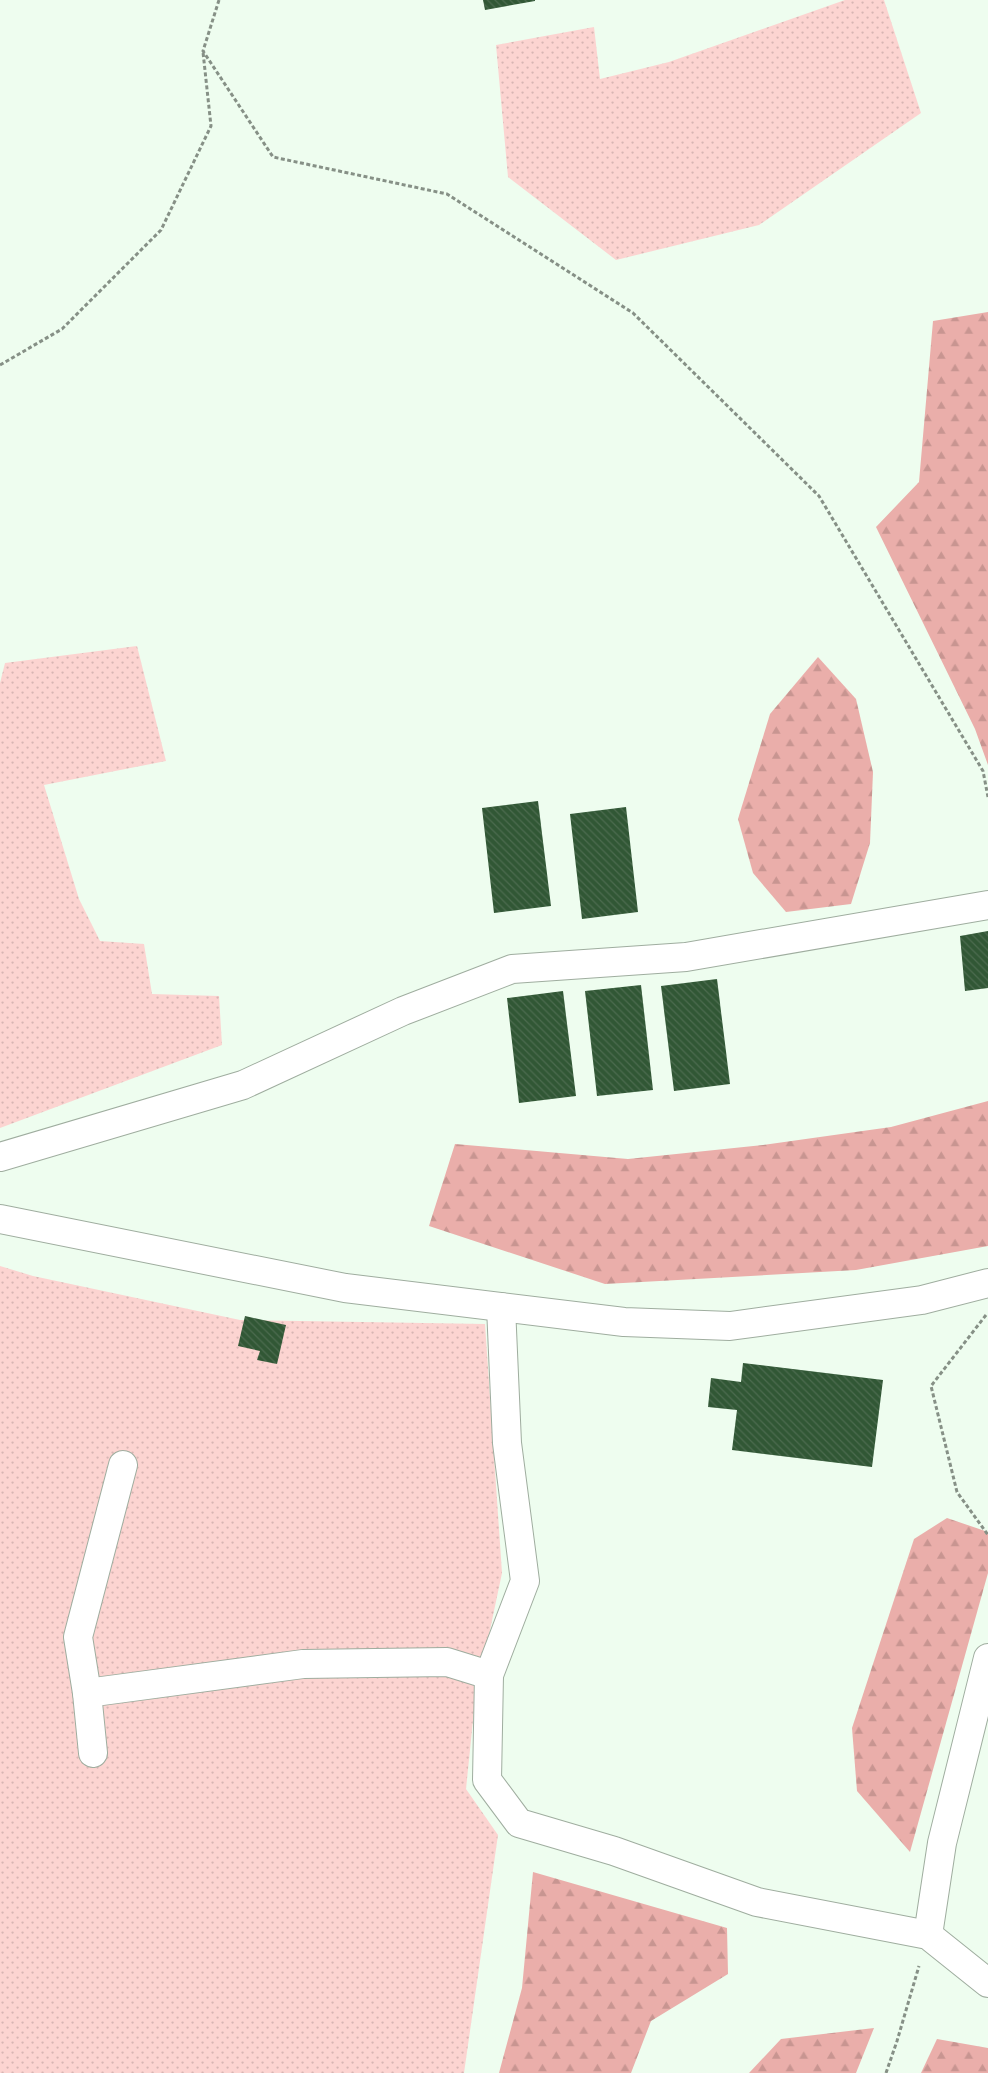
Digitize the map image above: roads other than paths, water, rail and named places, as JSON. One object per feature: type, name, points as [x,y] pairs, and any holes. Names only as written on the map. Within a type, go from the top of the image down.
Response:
[{"type":"street","points":[[0,1157],[243,1085],[403,1011],[512,969],[686,957],[988,905]]},
{"type":"street","points":[[0,1219],[345,1288],[624,1322],[730,1326],[922,1300],[988,1283]]},
{"type":"street","points":[[502,1307],[507,1443],[525,1581],[489,1675],[488,1780],[519,1823],[614,1851],[756,1902],[928,1935],[988,1983]]},
{"type":"street","points":[[93,1753],[87,1693],[78,1637],[123,1465]]},
{"type":"street","points":[[928,1935],[942,1843],[988,1658]]},
{"type":"street","points":[[87,1693],[303,1664],[447,1662],[489,1675]]}]
